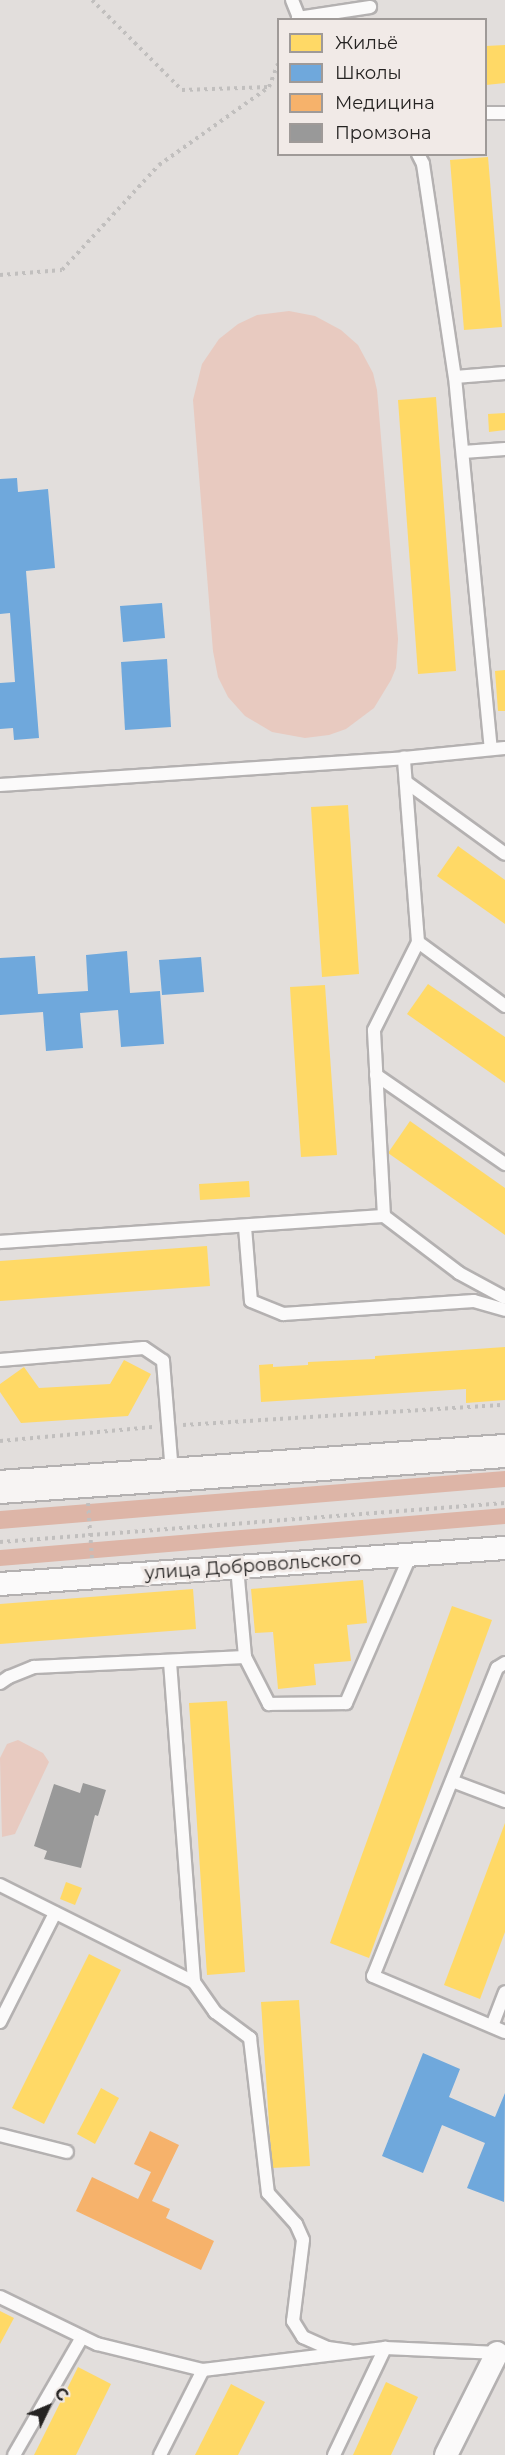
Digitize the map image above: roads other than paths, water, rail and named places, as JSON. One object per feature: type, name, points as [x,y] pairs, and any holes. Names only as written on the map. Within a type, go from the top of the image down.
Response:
[{"type":"main road","points":[[0,1487],[505,1451]]},
{"type":"street","name":"улица Добровольского","points":[[0,1584],[505,1548]]},
{"type":"street","points":[[446,2455],[501,2352]]},
{"type":"lane","points":[[292,0],[299,18]]},
{"type":"lane","points":[[303,18],[370,3],[374,18]]},
{"type":"lane","points":[[487,113],[505,113]]},
{"type":"lane","points":[[419,156],[423,164],[455,377],[490,748]]},
{"type":"lane","points":[[455,377],[505,373]]},
{"type":"lane","points":[[463,452],[505,449]]},
{"type":"lane","points":[[0,785],[404,758],[505,748]]},
{"type":"lane","points":[[384,1216],[374,1030],[418,942],[404,758]]},
{"type":"lane","points":[[406,782],[505,854]]},
{"type":"lane","points":[[418,942],[505,1006]]},
{"type":"lane","points":[[376,1075],[505,1164]]},
{"type":"lane","points":[[0,1242],[384,1216],[459,1273],[505,1298]]},
{"type":"lane","points":[[245,1227],[251,1301],[283,1314],[474,1301],[505,1310]]},
{"type":"lane","points":[[0,1360],[144,1348],[163,1361],[172,1475]]},
{"type":"lane","points":[[237,1567],[245,1657],[269,1704],[346,1703],[411,1554]]},
{"type":"lane","points":[[0,1683],[9,1677],[34,1668],[245,1657]]},
{"type":"lane","points":[[170,1662],[194,1982]]},
{"type":"lane","points":[[505,1663],[497,1668],[373,1976],[505,2032]]},
{"type":"lane","points":[[452,1781],[505,1801]]},
{"type":"lane","points":[[0,1885],[194,1982],[215,2012],[250,2038],[268,2193],[296,2224],[303,2240],[292,2321],[303,2337],[328,2348],[350,2351]]},
{"type":"lane","points":[[0,2022],[55,1913]]},
{"type":"lane","points":[[492,2026],[505,1992]]},
{"type":"lane","points":[[0,2135],[67,2152]]},
{"type":"lane","points":[[0,2297],[97,2344],[203,2370],[385,2348],[501,2352]]},
{"type":"lane","points":[[15,2455],[82,2337]]},
{"type":"lane","points":[[334,2455],[385,2348]]},
{"type":"lane","points":[[160,2455],[203,2370]]}]
